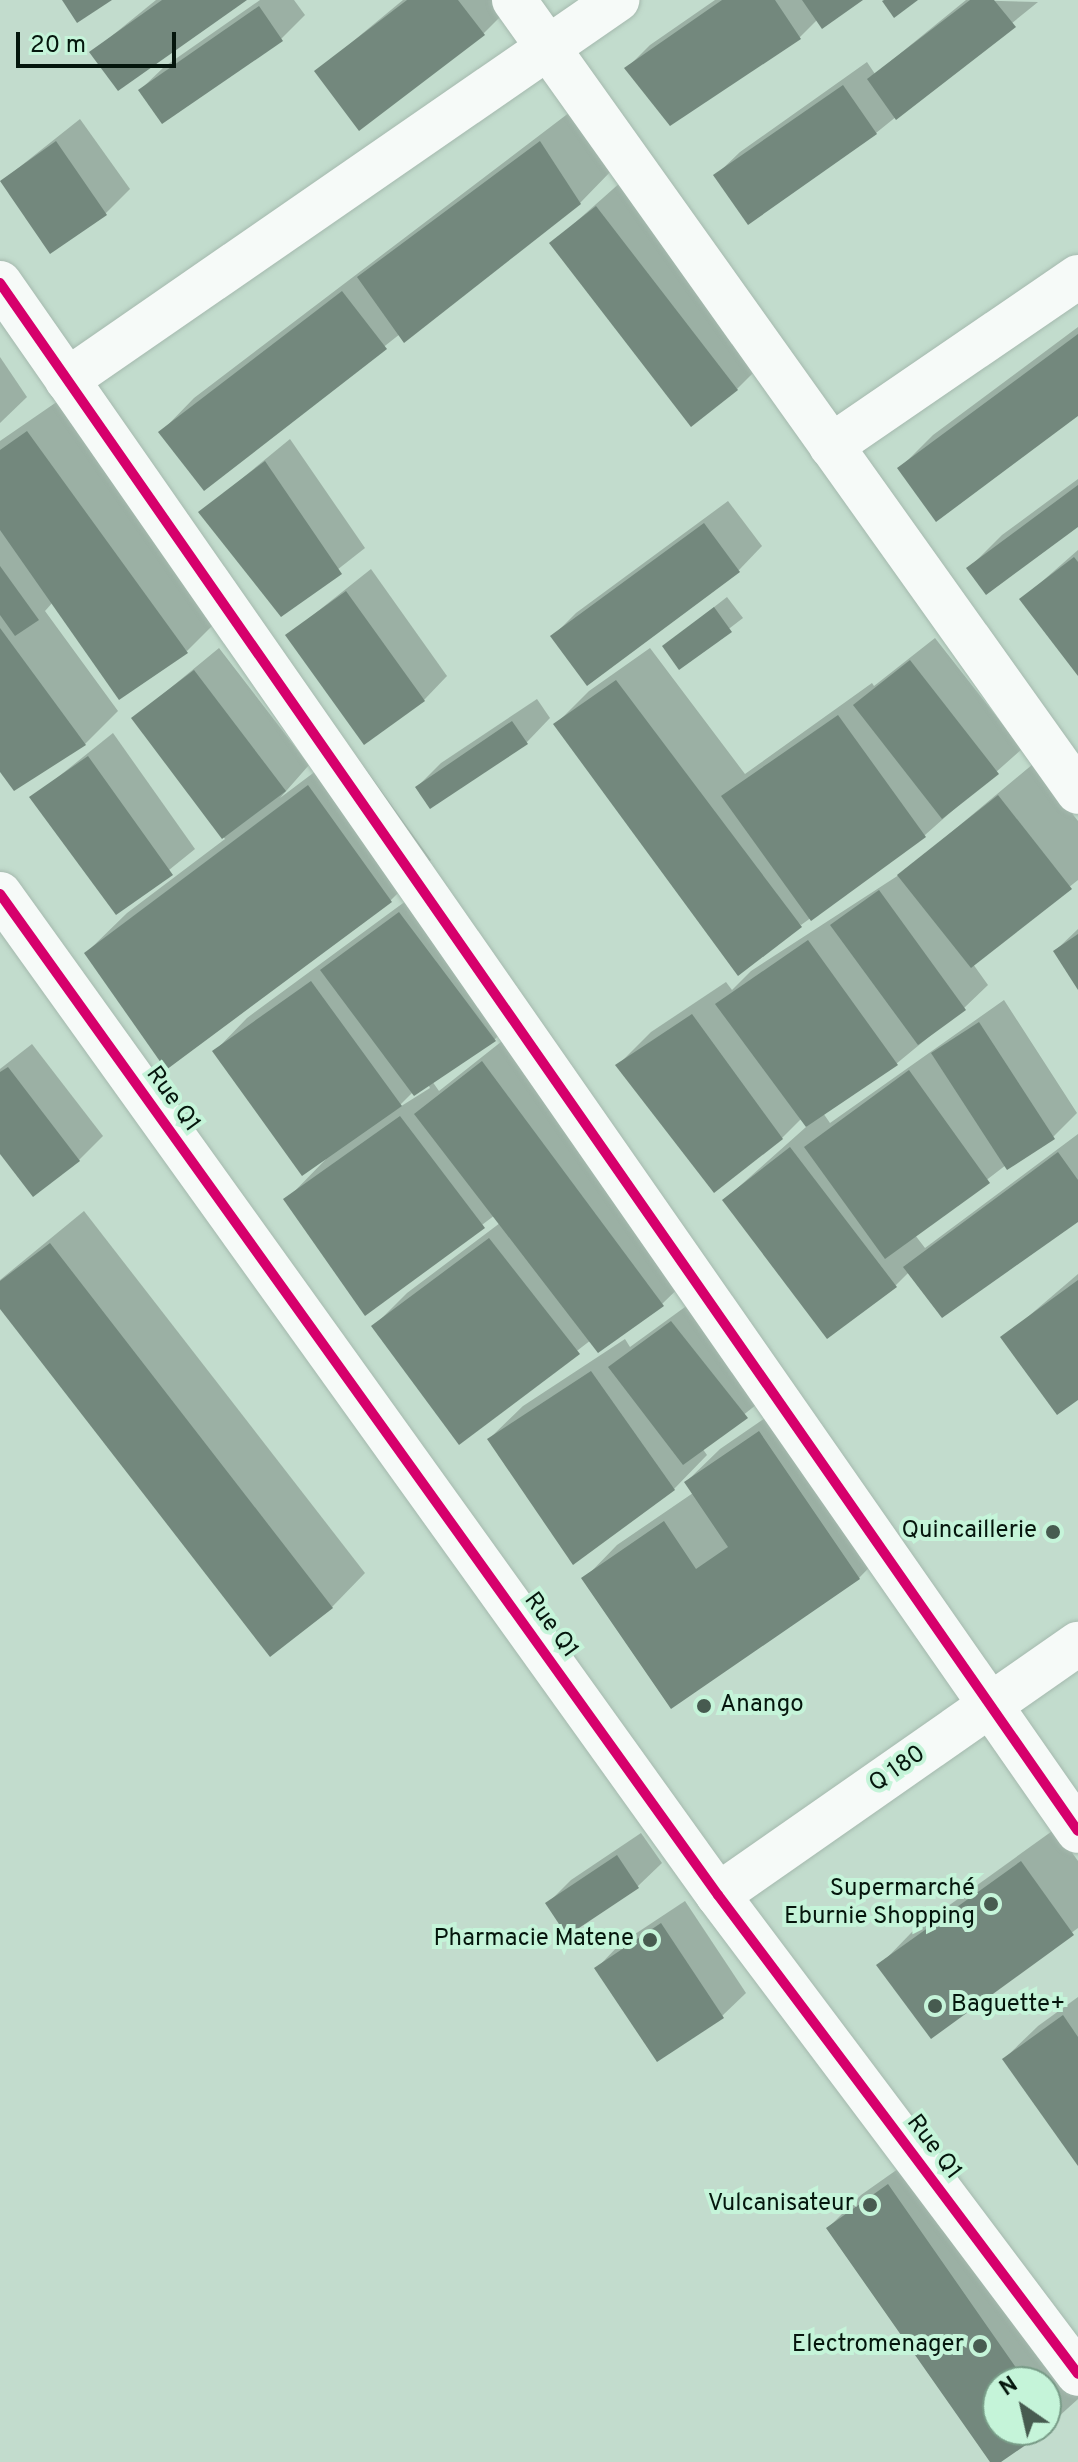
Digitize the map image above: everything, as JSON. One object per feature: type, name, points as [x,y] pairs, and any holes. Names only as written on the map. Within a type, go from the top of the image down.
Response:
[{"type":"street","points":[[514,0],[1078,792]]},
{"type":"street","points":[[67,380],[617,0]]},
{"type":"street","points":[[831,446],[1078,277]]},
{"type":"street","points":[[0,283],[1078,1831]]},
{"type":"street","name":"Rue Q1","points":[[0,894],[718,1895],[1078,2374]]},
{"type":"street","name":"Q 180","points":[[718,1895],[1078,1644]]},
{"type":"building","points":[[62,0],[112,0],[77,23]]},
{"type":"building","points":[[162,0],[247,0],[118,91],[89,52]]},
{"type":"building","points":[[407,0],[458,0],[485,35],[359,131],[314,71]]},
{"type":"building","points":[[722,0],[775,0],[801,39],[670,126],[624,68]]},
{"type":"building","points":[[802,0],[863,0],[822,29]]},
{"type":"building","points":[[884,0],[918,0],[894,18],[882,1]]},
{"type":"building","points":[[970,0],[994,0],[1016,27],[896,120],[867,79]]},
{"type":"building","points":[[259,6],[283,41],[162,124],[138,90]]},
{"type":"building","points":[[843,85],[877,134],[748,225],[713,175]]},
{"type":"building","points":[[56,141],[107,215],[50,254],[0,181]]},
{"type":"building","points":[[540,141],[581,204],[404,343],[357,277]]},
{"type":"building","points":[[596,206],[738,390],[691,427],[549,243]]},
{"type":"building","points":[[342,291],[387,349],[204,491],[158,432]]},
{"type":"building","points":[[1078,334],[1078,416],[936,522],[897,468]]},
{"type":"building","points":[[27,431],[188,653],[119,700],[0,530],[0,450]]},
{"type":"building","points":[[265,461],[342,574],[281,617],[198,512]]},
{"type":"building","points":[[1078,485],[1078,527],[986,595],[966,568]]},
{"type":"building","points":[[704,523],[740,572],[587,686],[550,636]]},
{"type":"building","points":[[1074,557],[1078,562],[1078,676],[1019,599]]},
{"type":"building","points":[[0,566],[39,620],[15,636],[0,615]]},
{"type":"building","points":[[346,591],[425,701],[364,745],[285,635]]},
{"type":"building","points":[[714,607],[732,632],[679,670],[662,646]]},
{"type":"building","points":[[0,628],[86,745],[14,791],[0,772]]},
{"type":"building","points":[[910,660],[999,774],[942,819],[853,705]]},
{"type":"building","points":[[194,670],[286,791],[222,839],[131,718]]},
{"type":"building","points":[[616,680],[802,927],[738,976],[553,724]]},
{"type":"building","points":[[838,715],[926,837],[811,921],[721,796]]},
{"type":"building","points":[[512,721],[528,744],[430,809],[415,787]]},
{"type":"building","points":[[88,756],[173,875],[116,915],[29,797]]},
{"type":"building","points":[[308,785],[392,902],[166,1070],[84,953]]},
{"type":"building","points":[[998,795],[1072,889],[971,968],[897,875]]},
{"type":"building","points":[[879,890],[966,1010],[918,1045],[830,925]]},
{"type":"building","points":[[399,912],[496,1041],[414,1096],[320,970]]},
{"type":"building","points":[[1078,934],[1078,990],[1053,951]]},
{"type":"building","points":[[808,940],[898,1065],[806,1127],[715,1004]]},
{"type":"building","points":[[311,981],[402,1106],[302,1176],[212,1051]]},
{"type":"building","points":[[692,1014],[783,1139],[714,1193],[615,1065]]},
{"type":"building","points":[[979,1022],[1055,1139],[1007,1170],[931,1053]]},
{"type":"building","points":[[482,1061],[664,1306],[598,1353],[414,1114]]},
{"type":"building","points":[[8,1067],[80,1161],[33,1197],[0,1154],[0,1072]]},
{"type":"building","points":[[909,1070],[990,1183],[885,1259],[804,1147]]},
{"type":"building","points":[[400,1116],[485,1228],[365,1316],[283,1199]]},
{"type":"building","points":[[790,1147],[897,1287],[827,1339],[722,1200]]},
{"type":"building","points":[[1058,1152],[1078,1180],[1078,1222],[942,1318],[903,1267]]},
{"type":"building","points":[[489,1238],[580,1354],[459,1445],[371,1326]]},
{"type":"building","points":[[50,1243],[333,1608],[270,1657],[0,1309],[0,1281]]},
{"type":"building","points":[[1078,1280],[1078,1400],[1057,1415],[1000,1337]]},
{"type":"building","points":[[671,1321],[748,1418],[683,1465],[608,1367]]},
{"type":"building","points":[[591,1371],[675,1490],[573,1565],[487,1439]]},
{"type":"building","points":[[759,1431],[860,1579],[671,1709],[581,1578],[664,1521],[696,1569],[728,1547],[684,1482]]},
{"type":"building","points":[[617,1855],[639,1888],[567,1936],[545,1903]]},
{"type":"building","points":[[1021,1861],[1074,1935],[931,2039],[876,1965]]},
{"type":"building","points":[[661,1923],[724,2018],[657,2062],[594,1968]]},
{"type":"building","points":[[1063,2015],[1078,2037],[1078,2166],[1002,2059]]},
{"type":"building","points":[[888,2184],[1015,2366],[982,2366],[982,2446],[1024,2446],[1001,2462],[990,2462],[826,2228]]},
{"type":"cycle path","points":[[0,283],[1078,1831]]},
{"type":"cycle path","points":[[0,894],[718,1895],[1078,2374]]},
{"type":"place","name":"Quincaillerie","points":[[1053,1532]]},
{"type":"place","name":"Anango","points":[[704,1706]]},
{"type":"place","name":"Supermarché Eburnie Shopping","points":[[991,1904]]},
{"type":"place","name":"Pharmacie Matene","points":[[650,1940]]},
{"type":"place","name":"Baguette+","points":[[935,2006]]},
{"type":"place","name":"Vulcanisateur","points":[[870,2205]]},
{"type":"place","name":"Electromenager","points":[[980,2346]]}]
